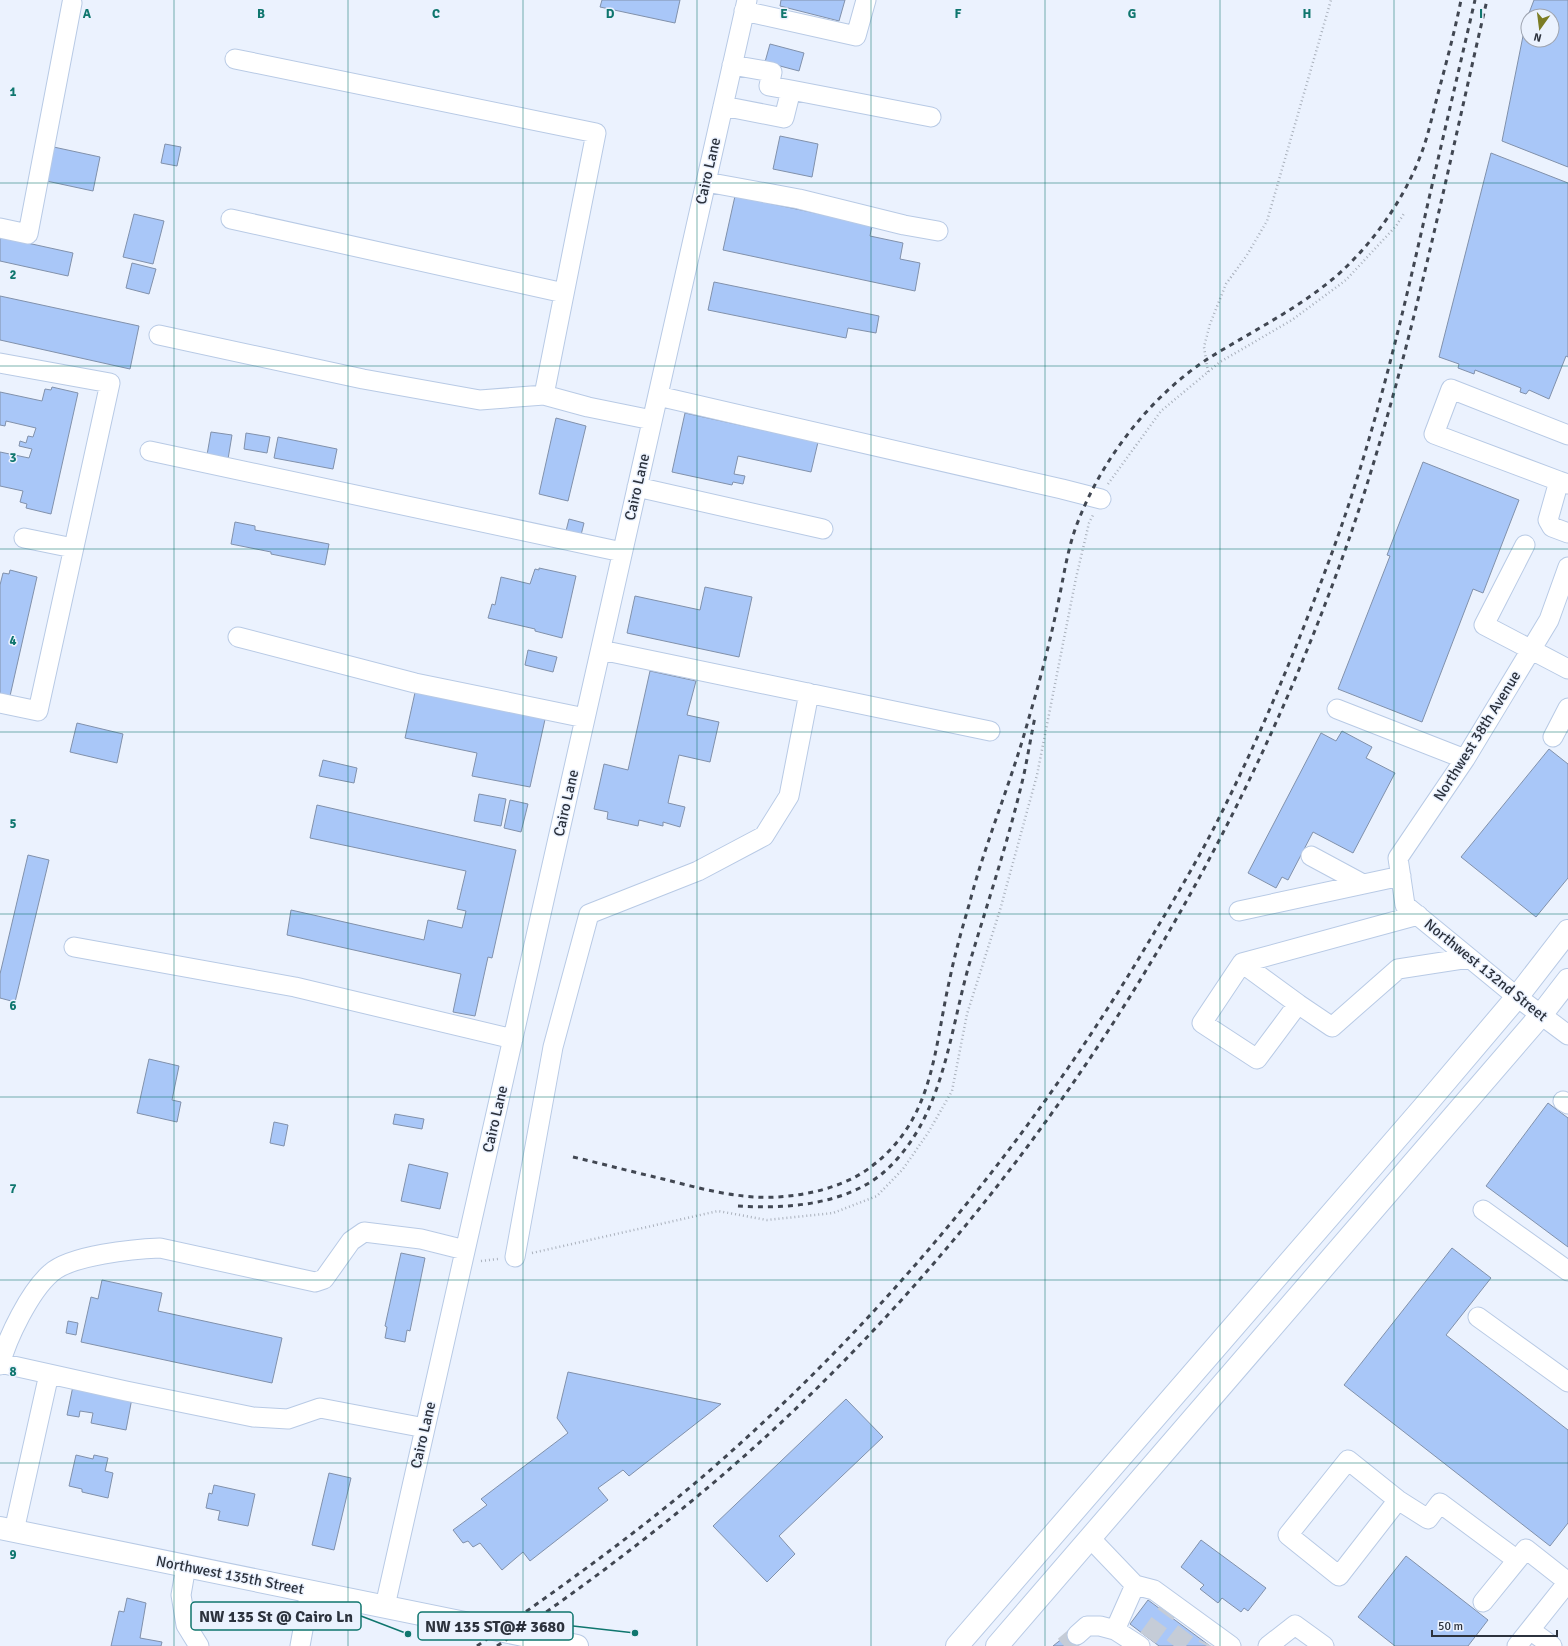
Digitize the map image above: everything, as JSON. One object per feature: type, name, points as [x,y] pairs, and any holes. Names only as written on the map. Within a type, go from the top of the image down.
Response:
[{"type":"main road","points":[[957,1646],[1517,997],[1568,931]]},
{"type":"main road","points":[[997,1646],[1541,1016],[1568,980]]},
{"type":"main road","name":"Northwest 135th Street","points":[[7,1529],[577,1646]]},
{"type":"street","points":[[746,6],[856,36],[866,0]]},
{"type":"street","points":[[0,228],[28,234],[72,3]]},
{"type":"street","name":"Cairo Lane","points":[[385,1606],[746,6]]},
{"type":"street","points":[[235,59],[596,133],[544,395]]},
{"type":"street","points":[[732,65],[772,72],[769,86],[931,117]]},
{"type":"street","points":[[723,106],[784,118],[791,90]]},
{"type":"street","points":[[706,182],[799,200],[904,225],[938,231]]},
{"type":"street","points":[[231,219],[564,293]]},
{"type":"street","points":[[159,335],[363,379],[480,400],[544,395],[588,407],[652,420]]},
{"type":"street","points":[[0,363],[110,383],[38,711],[0,703]]},
{"type":"street","points":[[1567,433],[1451,389],[1434,434],[1564,482],[1548,520],[1552,526],[1568,533]]},
{"type":"street","points":[[658,396],[1101,499]]},
{"type":"street","points":[[150,451],[622,552]]},
{"type":"street","points":[[637,487],[823,529]]},
{"type":"street","points":[[24,538],[73,548]]},
{"type":"street","points":[[1525,545],[1484,625],[1568,668]]},
{"type":"street","name":"Northwest 38th Avenue","points":[[1411,910],[1401,876],[1398,858],[1465,759],[1549,620],[1568,567]]},
{"type":"street","points":[[238,637],[415,683],[585,718]]},
{"type":"street","points":[[600,650],[990,731]]},
{"type":"street","points":[[515,1257],[553,1047],[589,914],[698,872],[764,836],[789,796],[809,693]]},
{"type":"street","points":[[1553,737],[1568,708]]},
{"type":"street","points":[[1337,710],[1465,759]]},
{"type":"street","points":[[1311,856],[1363,884]]},
{"type":"street","points":[[1239,911],[1401,876]]},
{"type":"street","points":[[1298,1004],[1257,1059],[1202,1023],[1242,963],[1411,910]]},
{"type":"street","name":"Northwest 132nd Street","points":[[1411,910],[1517,997],[1568,1035]]},
{"type":"street","points":[[74,946],[295,987],[513,1039]]},
{"type":"street","points":[[1242,963],[1332,1027],[1398,969],[1469,958]]},
{"type":"street","points":[[1483,1210],[1568,1271]]},
{"type":"street","points":[[425,1428],[320,1408],[288,1419],[253,1417],[0,1364],[8,1338],[37,1290],[52,1272],[74,1261],[134,1249],[160,1248],[315,1282],[324,1279],[351,1241],[364,1232],[421,1239],[464,1255]]},
{"type":"street","points":[[1478,1317],[1568,1382]]},
{"type":"street","points":[[7,1529],[49,1374]]},
{"type":"street","points":[[1398,1500],[1339,1576],[1288,1535],[1348,1460],[1398,1500],[1428,1519],[1440,1503],[1518,1560]]},
{"type":"street","points":[[1090,1538],[1135,1584],[1154,1590],[1170,1608],[1191,1624],[1212,1639],[1231,1646]]},
{"type":"street","points":[[1483,1602],[1526,1549],[1568,1582],[1517,1646]]},
{"type":"street","points":[[186,1566],[181,1595],[186,1625],[199,1646]]},
{"type":"street","points":[[1114,1630],[1135,1584]]},
{"type":"street","points":[[300,1646],[310,1591]]},
{"type":"street","points":[[1268,1646],[1295,1625],[1313,1643]]},
{"type":"street","points":[[1077,1635],[1087,1626],[1100,1626],[1114,1630],[1143,1643]]},
{"type":"street","points":[[1530,1630],[1552,1646]]},
{"type":"path","points":[[1208,372],[1204,348],[1210,324],[1226,284],[1247,255],[1267,221],[1331,0]]},
{"type":"path","points":[[464,1255],[487,1261],[515,1257],[718,1211],[767,1220],[833,1213],[877,1196],[903,1169],[928,1133],[952,1091],[967,1014],[1000,910],[1036,776],[1076,578],[1089,524],[1110,481],[1161,411],[1220,362],[1292,320],[1346,280],[1396,226],[1405,212]]},
{"type":"building","points":[[602,0],[680,0],[675,23],[600,7]]},
{"type":"building","points":[[781,0],[845,0],[839,21],[780,6]]},
{"type":"building","points":[[1534,0],[1568,0],[1568,167],[1502,141],[1521,48],[1560,48],[1560,8],[1531,8]]},
{"type":"building","points":[[770,44],[804,53],[799,71],[765,62]]},
{"type":"building","points":[[780,136],[818,144],[812,177],[773,169]]},
{"type":"building","points":[[165,144],[181,147],[177,166],[161,163]]},
{"type":"building","points":[[49,146],[100,157],[93,191],[42,180]]},
{"type":"building","points":[[1491,153],[1568,183],[1568,357],[1566,356],[1549,399],[1529,390],[1526,394],[1520,392],[1521,388],[1475,370],[1474,374],[1458,368],[1459,364],[1439,357]]},
{"type":"building","points":[[735,196],[872,225],[870,236],[903,243],[900,259],[920,263],[915,291],[723,250]]},
{"type":"building","points":[[134,214],[164,221],[153,264],[123,257]]},
{"type":"building","points":[[0,237],[73,253],[68,276],[0,261]]},
{"type":"building","points":[[132,263],[156,269],[149,294],[126,288]]},
{"type":"building","points":[[714,282],[879,316],[876,333],[848,328],[846,338],[708,310]]},
{"type":"building","points":[[0,296],[139,326],[130,369],[0,340]]},
{"type":"building","points":[[52,387],[78,393],[51,514],[26,508],[27,504],[20,502],[23,491],[0,486],[0,452],[29,458],[32,449],[19,446],[20,441],[26,443],[28,436],[33,437],[36,428],[6,421],[5,426],[0,425],[0,392],[42,401],[45,389],[51,390]]},
{"type":"building","points":[[685,413],[818,442],[811,472],[738,456],[734,474],[745,476],[743,484],[733,482],[732,485],[672,472]]},
{"type":"building","points":[[556,418],[586,426],[568,501],[539,494]]},
{"type":"building","points":[[211,432],[232,435],[228,459],[207,455]]},
{"type":"building","points":[[246,433],[270,437],[267,453],[244,449]]},
{"type":"building","points":[[278,437],[337,449],[333,469],[274,458]]},
{"type":"building","points":[[1423,462],[1519,500],[1483,593],[1473,589],[1422,722],[1338,689],[1390,556],[1387,555]]},
{"type":"building","points":[[569,519],[584,523],[580,539],[565,535]]},
{"type":"building","points":[[235,522],[255,526],[255,530],[329,544],[325,565],[231,544]]},
{"type":"building","points":[[539,568],[576,576],[562,638],[535,631],[535,629],[488,618],[492,604],[495,605],[501,577],[530,584],[535,569],[539,570]]},
{"type":"building","points":[[10,570],[37,577],[10,696],[0,694],[0,585],[3,573],[9,574]]},
{"type":"building","points":[[705,587],[752,597],[739,657],[627,633],[635,596],[700,610]]},
{"type":"building","points":[[528,650],[557,657],[553,672],[525,665]]},
{"type":"building","points":[[650,671],[696,681],[687,715],[719,722],[710,762],[679,755],[668,803],[685,807],[680,827],[663,822],[663,826],[639,820],[638,826],[607,819],[608,812],[594,809],[604,764],[628,770]]},
{"type":"building","points":[[416,688],[546,715],[530,787],[472,776],[477,753],[405,738]]},
{"type":"building","points":[[77,723],[123,734],[117,763],[70,752]]},
{"type":"building","points":[[1342,731],[1372,747],[1366,758],[1395,773],[1353,853],[1313,832],[1288,880],[1282,877],[1276,888],[1248,873],[1321,733],[1336,741]]},
{"type":"building","points":[[1549,749],[1568,764],[1568,878],[1536,917],[1461,857]]},
{"type":"building","points":[[323,760],[357,768],[354,783],[319,776]]},
{"type":"building","points":[[479,794],[506,799],[501,826],[474,821]]},
{"type":"building","points":[[510,800],[528,804],[521,832],[504,828]]},
{"type":"building","points":[[317,805],[516,850],[492,958],[488,957],[475,1016],[453,1012],[461,974],[287,935],[291,910],[424,940],[428,920],[462,928],[466,911],[457,909],[466,871],[310,838]]},
{"type":"building","points":[[28,855],[49,860],[15,1002],[0,998],[0,974]]},
{"type":"building","points":[[149,1059],[179,1066],[172,1100],[181,1102],[177,1122],[137,1113]]},
{"type":"building","points":[[1548,1103],[1568,1118],[1568,1247],[1486,1186]]},
{"type":"building","points":[[395,1114],[424,1119],[422,1129],[393,1124]]},
{"type":"building","points":[[274,1122],[288,1125],[284,1146],[270,1143]]},
{"type":"building","points":[[409,1164],[448,1173],[440,1209],[401,1201]]},
{"type":"building","points":[[1452,1248],[1491,1278],[1446,1335],[1568,1430],[1568,1523],[1550,1546],[1344,1385]]},
{"type":"building","points":[[401,1253],[425,1258],[410,1331],[407,1330],[405,1342],[385,1338],[387,1327],[385,1326]]},
{"type":"building","points":[[102,1280],[162,1293],[158,1311],[282,1338],[272,1383],[81,1342],[91,1297],[98,1299]]},
{"type":"building","points":[[68,1321],[78,1323],[76,1335],[66,1333]]},
{"type":"building","points":[[568,1372],[721,1404],[629,1476],[623,1470],[598,1488],[608,1500],[530,1561],[523,1552],[502,1570],[480,1543],[473,1547],[468,1541],[463,1543],[453,1530],[487,1505],[481,1499],[568,1433],[557,1418]]},
{"type":"building","points":[[73,1386],[132,1398],[126,1430],[91,1423],[93,1413],[80,1411],[79,1417],[67,1415]]},
{"type":"building","points":[[846,1399],[883,1437],[779,1536],[795,1554],[767,1582],[713,1526]]},
{"type":"building","points":[[76,1455],[93,1459],[94,1455],[108,1458],[105,1471],[113,1473],[108,1498],[82,1492],[82,1489],[69,1486]]},
{"type":"building","points":[[329,1473],[351,1478],[334,1550],[312,1545]]},
{"type":"building","points":[[214,1485],[255,1494],[248,1526],[218,1520],[220,1511],[206,1508],[209,1493],[212,1494]]},
{"type":"building","points":[[1201,1540],[1266,1588],[1248,1611],[1244,1608],[1241,1612],[1222,1598],[1218,1603],[1200,1589],[1204,1585],[1181,1567]]},
{"type":"building","points":[[1406,1556],[1488,1620],[1468,1646],[1395,1646],[1358,1617]]},
{"type":"building","points":[[127,1598],[146,1603],[140,1638],[162,1642],[161,1646],[111,1646],[119,1611],[124,1612]]},
{"type":"building","points":[[1148,1600],[1210,1646],[1159,1646],[1130,1624]]},
{"type":"building","points":[[1073,1630],[1082,1640],[1075,1646],[1053,1646]]},
{"type":"tunnel","points":[[1148,1638],[1167,1612]]},
{"type":"tunnel","points":[[1174,1646],[1188,1628]]},
{"type":"tunnel","points":[[1064,1646],[1077,1635]]},
{"type":"railway","points":[[573,1157],[718,1192],[753,1197],[771,1197],[807,1193],[842,1183],[872,1166],[893,1147],[909,1126],[920,1104],[929,1080],[961,932],[975,882],[1014,767],[1036,693],[1057,608],[1071,541],[1089,496],[1116,450],[1149,409],[1168,390],[1209,358],[1277,318],[1327,284],[1355,258],[1380,229],[1410,181],[1424,146],[1451,45],[1461,0]]},
{"type":"railway","points":[[477,1646],[590,1565],[646,1523],[700,1479],[766,1420],[830,1358],[890,1293],[948,1226],[1003,1158],[1105,1013],[1151,938],[1204,847],[1236,784],[1280,684],[1333,550],[1362,462],[1399,329],[1475,0]]},
{"type":"railway","points":[[497,1646],[638,1544],[706,1489],[771,1432],[867,1338],[956,1237],[1038,1132],[1114,1021],[1184,906],[1246,787],[1301,664],[1349,539],[1390,407],[1408,339],[1441,204],[1487,0]]},
{"type":"railway","points":[[738,1206],[776,1207],[795,1205],[834,1198],[852,1192],[869,1183],[884,1172],[904,1151],[919,1128],[932,1102],[949,1048],[969,965],[1018,798],[1035,717]]},
{"type":"place","name":"NW 135 ST@# 3680","points":[[635,1633]]},
{"type":"place","name":"NW 135 St @ Cairo Ln","points":[[408,1634]]}]
